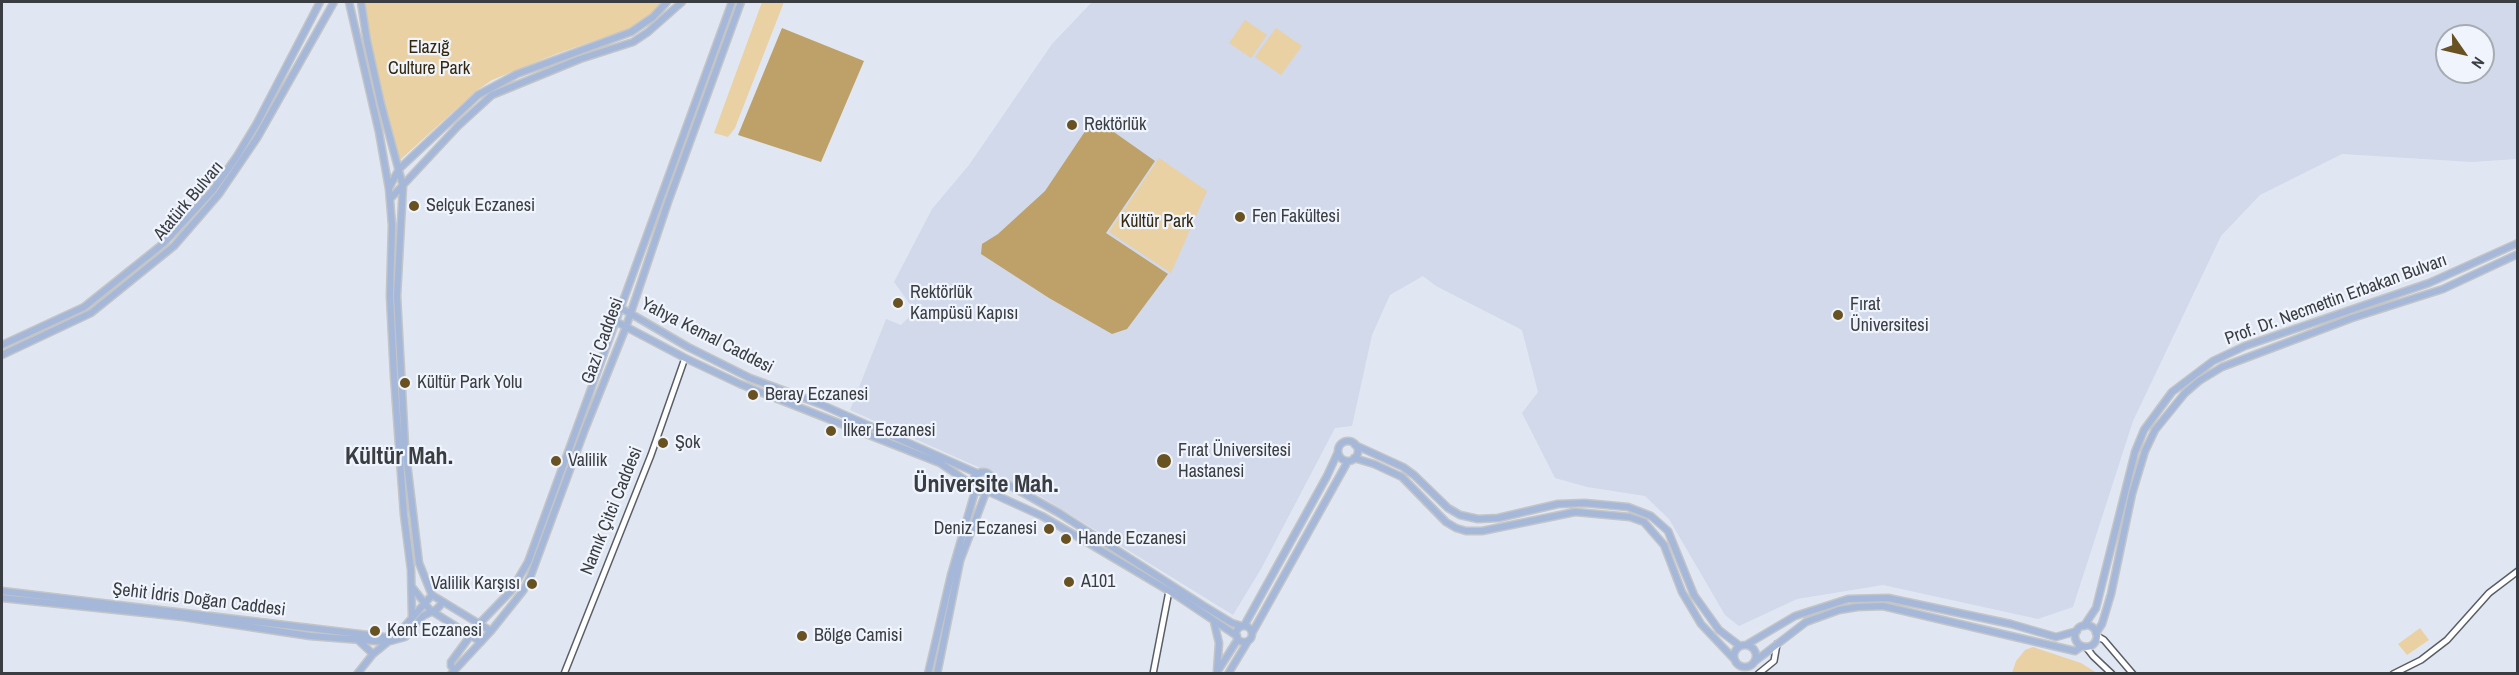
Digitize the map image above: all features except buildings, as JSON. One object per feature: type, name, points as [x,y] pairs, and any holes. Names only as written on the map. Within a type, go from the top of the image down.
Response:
[{"type":"main road","name":"Atatürk Bulvarı","points":[[2,345],[84,307],[164,243],[213,190],[242,148],[290,62],[320,2]]},
{"type":"main road","name":"Atatürk Bulvarı","points":[[2,356],[91,313],[174,246],[219,194],[257,138],[334,2]]},
{"type":"main road","points":[[349,2],[379,132],[389,189],[393,366],[412,616]]},
{"type":"main road","points":[[361,2],[369,52],[403,186],[397,296],[404,434],[419,563],[432,595],[491,631]]},
{"type":"main road","points":[[389,189],[399,169],[464,107],[488,89],[517,74],[632,32],[667,2]]},
{"type":"main road","points":[[390,199],[452,132],[492,95],[571,63],[633,42],[648,33],[682,2]]},
{"type":"main road","name":"Gazi Caddesi","points":[[732,2],[528,562],[511,591],[479,624],[451,662],[453,672],[491,631],[523,591],[531,575],[626,327],[741,2]]},
{"type":"main road","name":"Prof. Dr. Necmettin Erbakan Bulvarı","points":[[2084,626],[2096,608],[2135,452],[2144,430],[2172,392],[2213,361],[2245,346],[2429,283],[2517,243]]},
{"type":"main road","name":"Prof. Dr. Necmettin Erbakan Bulvarı","points":[[2096,634],[2102,624],[2108,604],[2132,494],[2145,451],[2155,430],[2185,393],[2222,367],[2352,318],[2443,289],[2517,254]]},
{"type":"main road","name":"Yahya Kemal Caddesi","points":[[621,308],[688,347],[750,378],[820,404],[979,474]]},
{"type":"main road","name":"Yahya Kemal Caddesi","points":[[615,321],[685,358],[788,405],[940,463],[975,487]]},
{"type":"main road","points":[[1217,672],[1237,638],[1236,632],[1243,626],[1327,477],[1343,442],[1348,441],[1414,474],[1448,508],[1460,515],[1478,519],[1498,518],[1558,504],[1628,507],[1642,510],[1660,521],[1668,531],[1694,595],[1719,630],[1754,650],[1756,656],[1754,662]]},
{"type":"main road","points":[[1228,674],[1357,450],[1355,445]]},
{"type":"main road","points":[[1338,452],[1342,459],[1374,464],[1402,477],[1446,522],[1466,531],[1482,531],[1575,512],[1630,517],[1644,522],[1664,545],[1682,592],[1701,624],[1739,665],[1745,667],[1806,622],[1857,607],[1883,606],[2075,651],[2084,646],[2093,645],[2096,634],[2092,627],[2084,626],[2077,631],[2056,637],[1888,598],[1848,598],[1795,616],[1743,645],[1734,654],[1735,660]]},
{"type":"main road","points":[[928,674],[951,575],[975,487],[975,478],[979,474],[987,474],[993,480],[1009,485],[1059,513],[1219,616],[1250,629],[1252,633]]},
{"type":"main road","points":[[937,674],[960,561],[986,491],[993,485],[993,480]]},
{"type":"main road","points":[[975,487],[1042,516],[1169,591],[1237,638],[1244,642],[1248,641]]},
{"type":"main road","points":[[411,586],[423,603],[433,612],[481,642]]},
{"type":"main road","name":"Şehit İdris Doğan Caddesi","points":[[2,591],[191,612],[390,640]]},
{"type":"main road","points":[[357,674],[373,654],[390,640],[432,595]]},
{"type":"main road","name":"Şehit İdris Doğan Caddesi","points":[[2,598],[183,617],[358,640],[390,640]]},
{"type":"main road","points":[[390,640],[405,637],[423,616],[433,612],[442,603]]},
{"type":"main road","points":[[1214,621],[1219,644],[1217,672]]},
{"type":"main road","points":[[2077,631],[2075,638],[2084,646]]},
{"type":"main road","points":[[358,640],[373,654]]},
{"type":"street","name":"Namık Çitci Caddesi","points":[[564,674],[651,455],[685,358]]},
{"type":"street","points":[[2392,674],[2421,660],[2447,640],[2488,593],[2517,571]]},
{"type":"street","points":[[1153,674],[1169,591]]},
{"type":"street","points":[[2096,634],[2133,674]]},
{"type":"street","points":[[1758,674],[1774,661],[1777,644]]},
{"type":"street","points":[[2084,646],[2112,674]]},
{"type":"shaded area","name":"Fırat Üniversitesi","points":[[1092,2],[2517,2],[2517,159],[2472,162],[2342,154],[2260,195],[2221,236],[2133,421],[2073,607],[2038,619],[1883,585],[1797,599],[1739,626],[1725,615],[1669,519],[1645,496],[1587,487],[1555,478],[1522,413],[1538,392],[1522,330],[1436,286],[1423,276],[1390,295],[1372,335],[1352,426],[1335,428],[1261,569],[1233,615],[1032,491],[850,410],[886,319],[901,325],[915,311],[894,282],[932,209],[969,165],[1052,44]]},
{"type":"shaded area","points":[[782,28],[864,61],[821,162],[738,135]]},
{"type":"shaded area","points":[[1094,118],[1155,161],[1106,233],[1168,274],[1127,329],[1112,334],[1049,298],[981,254],[982,244],[998,234],[1045,191]]},
{"type":"green space","name":"Elazığ Culture Park","points":[[363,2],[663,2],[647,17],[628,29],[556,54],[492,80],[476,91],[400,160],[380,94]]},
{"type":"green space","points":[[762,2],[784,2],[735,128],[728,137],[714,133]]},
{"type":"green space","points":[[1245,20],[1267,35],[1251,58],[1229,43]]},
{"type":"green space","points":[[1276,28],[1302,46],[1281,75],[1255,57]]},
{"type":"green space","name":"Kültür Park","points":[[1159,158],[1207,191],[1171,273],[1109,232]]},
{"type":"green space","points":[[2420,628],[2429,640],[2407,655],[2398,644]]},
{"type":"green space","points":[[2033,647],[2081,663],[2097,673],[2012,673],[2016,661],[2025,650]]},
{"type":"place","name":"Rektörlük","points":[[1072,125]]},
{"type":"place","name":"Selçuk Eczanesi","points":[[414,206]]},
{"type":"place","name":"Fen Fakültesi","points":[[1240,217]]},
{"type":"place","name":"Rektörlük Kampüsü Kapısı","points":[[898,303]]},
{"type":"place","name":"Fırat Üniversitesi","points":[[1838,315]]},
{"type":"place","name":"Kültür Park Yolu","points":[[405,383]]},
{"type":"place","name":"Beray Eczanesi","points":[[753,395]]},
{"type":"place","name":"İlker Eczanesi","points":[[831,431]]},
{"type":"place","name":"Şok","points":[[663,443]]},
{"type":"place","name":"Valilik","points":[[556,461]]},
{"type":"place","name":"Fırat Üniversitesi Hastanesi","points":[[1164,461]]},
{"type":"place","name":"Deniz Eczanesi","points":[[1049,529]]},
{"type":"place","name":"Hande Eczanesi","points":[[1066,539]]},
{"type":"place","name":"A101","points":[[1069,582]]},
{"type":"place","name":"Valilik Karşısı","points":[[532,584]]},
{"type":"place","name":"Kent Eczanesi","points":[[375,631]]},
{"type":"place","name":"Bölge Camisi","points":[[802,636]]},
{"type":"district","name":"Kültür Mah.","points":[[399,458]]},
{"type":"district","name":"Üniversite Mah.","points":[[986,486]]}]
